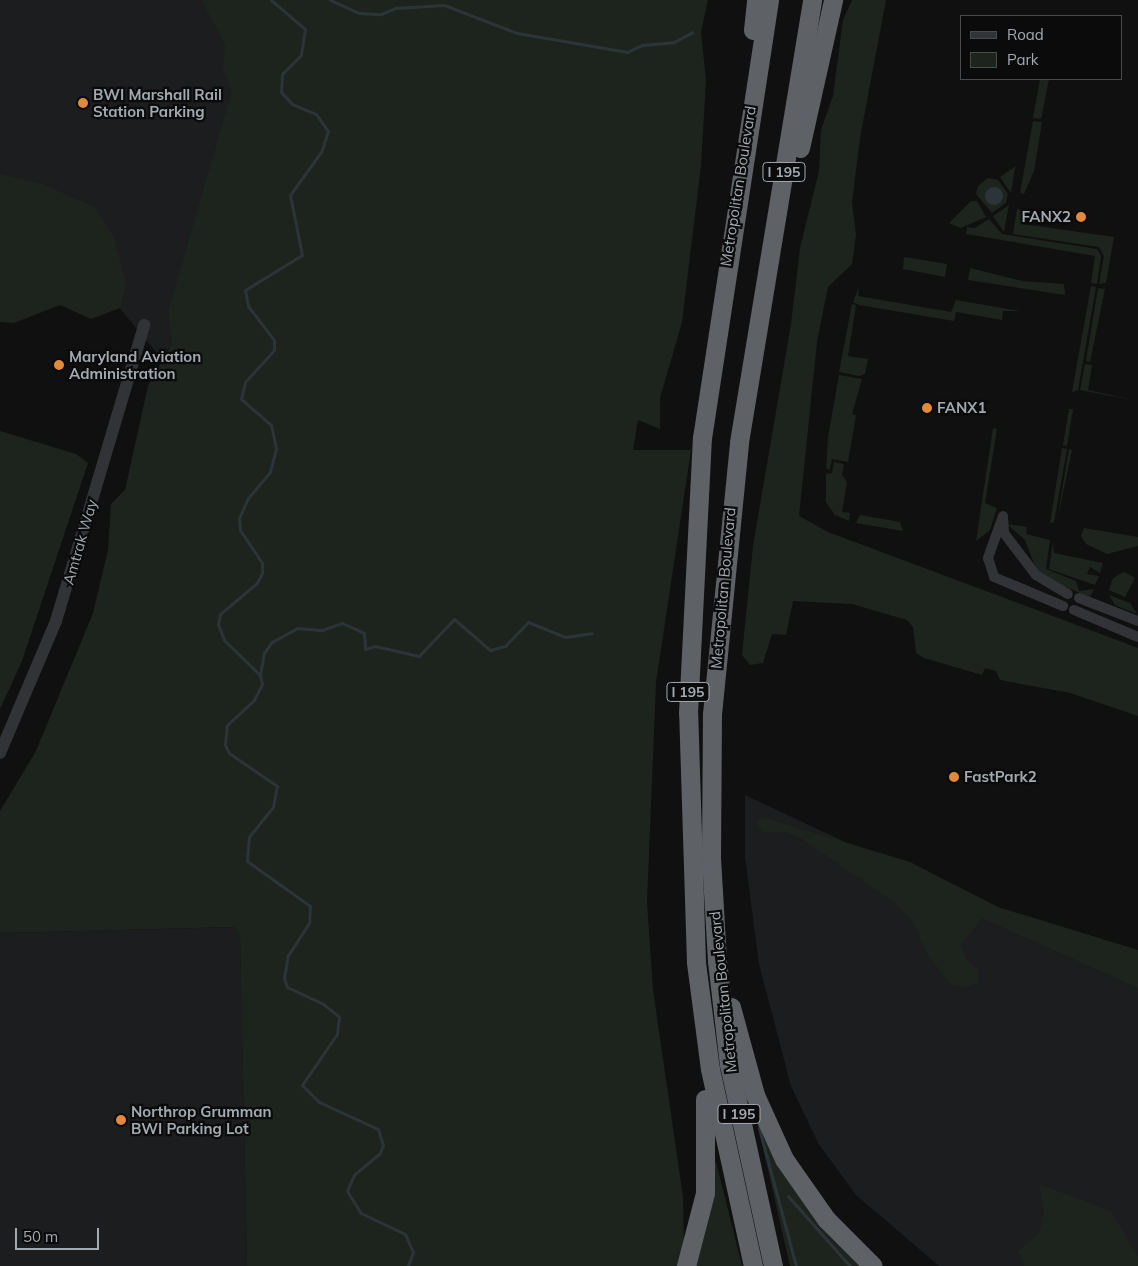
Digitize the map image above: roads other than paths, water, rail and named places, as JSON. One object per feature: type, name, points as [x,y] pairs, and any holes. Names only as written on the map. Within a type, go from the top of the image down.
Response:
[{"type":"highway","points":[[743,153],[756,0]]},
{"type":"highway","name":"Metropolitan Boulevard","points":[[753,1266],[725,1146],[703,1013],[690,855],[689,633],[702,438],[743,153],[769,0]]},
{"type":"highway","name":"Metropolitan Boulevard","points":[[774,1266],[731,1074],[717,961],[711,857],[717,634],[737,451],[812,0]]},
{"type":"highway","points":[[756,344],[833,0]]},
{"type":"highway","points":[[717,961],[755,1095],[776,1143],[815,1205],[873,1266]]},
{"type":"highway","points":[[686,1266],[706,1178],[703,1013]]},
{"type":"street","name":"Amtrak Way","points":[[0,753],[56,621],[144,325]]},
{"type":"street","points":[[1063,606],[994,577],[988,558],[1003,516],[1004,532],[1036,576],[1068,594]]},
{"type":"street","points":[[1079,598],[1138,621]]},
{"type":"street","points":[[1074,610],[1138,638]]},
{"type":"waterway","points":[[271,0],[305,29],[301,55],[282,74],[281,92],[292,104],[316,114],[328,131],[321,152],[290,195],[302,255],[245,290],[248,306],[274,340],[274,350],[245,382],[241,399],[271,425],[276,449],[270,472],[248,498],[239,518],[240,530],[262,563],[262,573],[257,583],[220,614],[218,624],[224,640],[260,675],[262,684],[254,700],[227,725],[225,745],[229,753],[277,786],[273,807],[249,837],[247,861],[310,906],[309,923],[288,955],[284,978],[287,987],[322,1003],[339,1017],[337,1034],[302,1085],[319,1102],[378,1129],[383,1145],[380,1153],[354,1175],[347,1191],[361,1213],[405,1234],[413,1252],[408,1266]]},
{"type":"waterway","points":[[330,0],[359,13],[381,14],[395,8],[444,5],[517,33],[627,52],[642,45],[674,42],[693,32]]},
{"type":"waterway","points":[[260,675],[264,653],[272,642],[297,628],[322,630],[342,623],[364,633],[365,649],[375,646],[419,656],[454,619],[490,650],[505,646],[528,622],[565,637],[592,633]]},
{"type":"waterway","points":[[759,1128],[796,1266]]},
{"type":"waterway","points":[[788,1196],[850,1266]]},
{"type":"place","name":"BWI Marshall Rail Station Parking","points":[[83,103]]},
{"type":"place","name":"FANX2","points":[[1081,217]]},
{"type":"place","name":"Maryland Aviation Administration","points":[[59,365]]},
{"type":"place","name":"FANX1","points":[[927,408]]},
{"type":"place","name":"FastPark2","points":[[954,777]]},
{"type":"place","name":"Northrop Grumman BWI Parking Lot","points":[[121,1120]]}]
